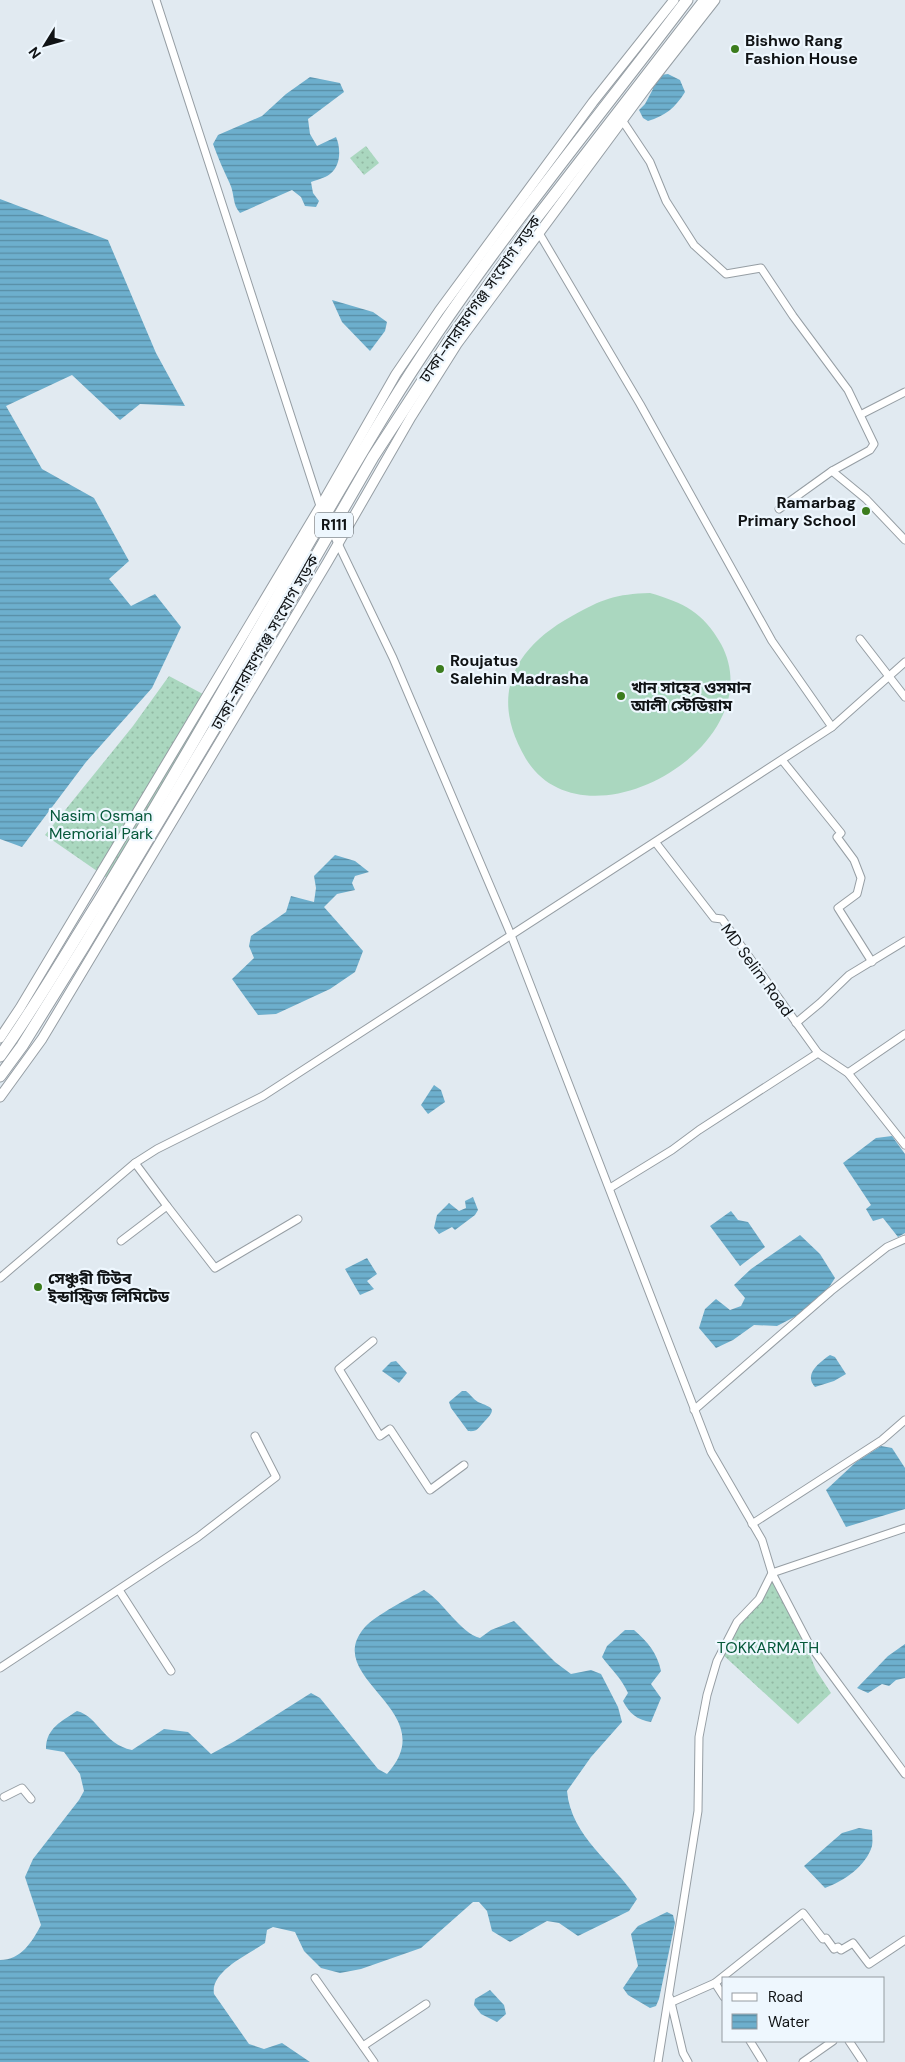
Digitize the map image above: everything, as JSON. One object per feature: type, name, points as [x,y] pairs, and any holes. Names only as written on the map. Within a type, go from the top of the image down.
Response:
[{"type":"main road","name":"ঢাকা-নারায়ণগঞ্জ সংযোগ সড়ক","points":[[0,1056],[30,1013],[152,813],[323,511],[390,406],[466,292],[527,206],[687,0]]},
{"type":"main road","name":"ঢাকা-নারায়ণগঞ্জ সংযোগ সড়ক","points":[[0,1076],[22,1046],[84,946],[373,457],[450,339],[535,220],[620,117],[705,0]]},
{"type":"street","points":[[156,0],[323,511]]},
{"type":"street","points":[[0,1038],[31,991],[323,511],[396,374],[439,311],[593,102],[674,0]]},
{"type":"street","points":[[0,1097],[42,1039],[339,543],[410,417],[457,344],[539,233],[620,117],[647,87],[715,0]]},
{"type":"street","points":[[620,117],[650,162],[666,201],[694,245],[726,274],[761,268],[793,316],[848,390],[862,414],[874,444],[873,447],[832,471],[779,508]]},
{"type":"street","points":[[539,233],[640,404],[772,641],[832,727]]},
{"type":"street","points":[[862,414],[905,392]]},
{"type":"street","points":[[832,471],[866,499],[905,540]]},
{"type":"street","points":[[331,529],[393,658],[511,936],[711,1452],[762,1540],[772,1573],[809,1644],[905,1774]]},
{"type":"street","points":[[860,640],[905,697]]},
{"type":"street","points":[[0,1278],[135,1163],[157,1149],[263,1096],[656,843],[832,727],[905,662]]},
{"type":"street","points":[[782,760],[841,833],[837,837],[854,860],[861,878],[858,894],[838,908],[872,962]]},
{"type":"street","name":"MD Selim Road","points":[[656,843],[714,918],[722,919],[818,1054]]},
{"type":"street","points":[[796,1023],[820,1004],[848,975],[905,942]]},
{"type":"street","points":[[848,1073],[905,1034]]},
{"type":"street","points":[[610,1188],[672,1150],[699,1130],[818,1054],[848,1073],[905,1145]]},
{"type":"street","points":[[135,1163],[215,1268],[298,1219]]},
{"type":"street","points":[[120,1241],[167,1206]]},
{"type":"street","points":[[694,1410],[831,1291],[887,1247],[905,1239]]},
{"type":"street","points":[[373,1341],[339,1369],[380,1436],[390,1429],[430,1490],[464,1465]]},
{"type":"street","points":[[752,1524],[882,1440],[905,1420]]},
{"type":"street","points":[[0,1668],[198,1537],[276,1477],[254,1436]]},
{"type":"street","points":[[658,2062],[667,1994],[698,1811],[699,1737],[707,1695],[717,1661],[737,1622],[759,1599],[772,1573],[905,1528]]},
{"type":"street","points":[[119,1590],[171,1671]]},
{"type":"street","points":[[1,1796],[22,1788],[31,1799]]},
{"type":"street","points":[[672,2002],[715,1982],[803,1913],[818,1934],[823,1939],[826,1938],[834,1949],[838,1947],[841,1950],[853,1943],[869,1964],[905,1940]]},
{"type":"street","points":[[315,1978],[374,2062]]},
{"type":"street","points":[[715,1982],[722,1994]]},
{"type":"street","points":[[667,1994],[672,2002],[683,2053],[688,2062]]},
{"type":"street","points":[[363,2046],[426,2004]]},
{"type":"street","points":[[751,2042],[763,2062]]},
{"type":"street","points":[[803,2062],[832,2042]]},
{"type":"street","points":[[851,2042],[863,2062]]},
{"type":"green space","points":[[366,146],[379,163],[364,175],[350,158]]},
{"type":"green space","points":[[650,593],[692,610],[707,624],[721,644],[731,682],[722,718],[699,750],[666,775],[628,791],[589,796],[554,786],[526,759],[515,736],[509,715],[508,695],[521,659],[551,629],[592,605],[618,596]]},
{"type":"green space","name":"Nasim Osman Memorial Park","points":[[169,676],[216,701],[110,880],[45,835],[133,726]]},
{"type":"green space","name":"TOKKARMATH","points":[[770,1578],[793,1614],[816,1670],[831,1693],[798,1724],[721,1653]]},
{"type":"water","points":[[668,74],[680,80],[685,92],[669,111],[660,117],[648,121],[643,118],[639,110],[645,104],[653,89],[650,84],[660,75]]},
{"type":"water","points":[[310,77],[340,83],[344,92],[308,119],[310,134],[317,146],[336,137],[339,146],[338,162],[334,171],[326,177],[311,182],[313,193],[319,201],[316,207],[305,206],[301,197],[292,190],[240,213],[236,206],[232,188],[213,144],[218,135],[262,116],[286,94]]},
{"type":"water","points":[[0,199],[108,240],[156,353],[185,406],[140,404],[120,420],[72,375],[6,406],[42,469],[94,498],[129,561],[109,579],[131,606],[155,594],[181,627],[152,688],[86,762],[22,847],[0,839]]},
{"type":"water","points":[[332,300],[373,312],[387,322],[385,331],[370,351],[342,322]]},
{"type":"water","points":[[335,855],[355,861],[369,872],[355,876],[352,883],[355,890],[337,894],[324,907],[363,951],[355,972],[330,989],[276,1014],[258,1015],[232,979],[254,958],[249,946],[251,936],[286,912],[291,896],[314,902],[316,888],[314,876]]},
{"type":"water","points":[[434,1085],[441,1090],[445,1102],[428,1114],[421,1105]]},
{"type":"water","points":[[892,1136],[905,1154],[905,1233],[898,1237],[883,1218],[873,1221],[866,1209],[871,1205],[843,1163],[876,1138]]},
{"type":"water","points":[[473,1197],[478,1210],[475,1215],[455,1230],[452,1227],[439,1234],[434,1228],[437,1215],[449,1203],[459,1211],[466,1208],[465,1201]]},
{"type":"water","points":[[731,1211],[738,1220],[748,1222],[765,1247],[740,1266],[710,1226]]},
{"type":"water","points":[[800,1235],[820,1254],[835,1278],[824,1295],[804,1312],[777,1326],[754,1325],[733,1340],[716,1348],[699,1328],[705,1309],[716,1299],[730,1310],[741,1306],[745,1298],[734,1285],[751,1269]]},
{"type":"water","points":[[367,1258],[377,1274],[367,1281],[374,1289],[360,1295],[345,1269]]},
{"type":"water","points":[[830,1355],[835,1357],[846,1374],[834,1381],[815,1387],[811,1378],[812,1373]]},
{"type":"water","points":[[396,1361],[407,1373],[399,1383],[382,1371],[391,1362]]},
{"type":"water","points":[[462,1391],[466,1391],[476,1401],[492,1409],[491,1414],[474,1431],[468,1431],[451,1408],[449,1402]]},
{"type":"water","points":[[881,1446],[892,1448],[905,1468],[905,1509],[846,1527],[826,1490],[856,1462]]},
{"type":"water","points":[[424,1590],[473,1635],[480,1638],[491,1630],[514,1621],[555,1662],[571,1674],[591,1670],[601,1674],[618,1707],[622,1722],[591,1757],[567,1791],[570,1807],[576,1822],[585,1836],[637,1899],[629,1911],[578,1936],[559,1923],[547,1921],[510,1942],[492,1931],[487,1911],[479,1902],[473,1902],[421,1948],[361,1969],[340,1973],[321,1968],[304,1951],[295,1932],[273,1927],[267,1930],[265,1943],[224,1971],[214,1986],[214,1994],[249,2044],[264,2049],[282,2043],[310,2062],[0,2062],[0,1960],[14,1957],[25,1949],[41,1925],[25,1877],[33,1859],[84,1791],[80,1774],[64,1752],[46,1749],[52,1730],[77,1711],[91,1719],[108,1737],[122,1747],[132,1750],[164,1729],[188,1732],[211,1754],[311,1693],[320,1698],[378,1769],[387,1774],[401,1751],[402,1731],[393,1713],[357,1663],[355,1646],[365,1627],[370,1622]]},
{"type":"water","points":[[625,1630],[634,1630],[644,1639],[654,1653],[661,1671],[651,1684],[661,1698],[651,1722],[638,1718],[628,1709],[623,1701],[628,1693],[626,1688],[602,1657],[607,1646]]},
{"type":"water","points":[[905,1644],[905,1678],[896,1680],[889,1686],[882,1684],[868,1693],[857,1688],[888,1656]]},
{"type":"water","points":[[859,1828],[872,1830],[872,1844],[869,1853],[860,1866],[847,1877],[825,1888],[804,1866],[842,1833]]},
{"type":"water","points":[[667,1912],[673,1915],[675,1923],[659,1999],[656,2006],[650,2008],[628,1995],[623,1988],[638,1966],[631,1934],[638,1926]]},
{"type":"water","points":[[490,1990],[504,2005],[506,2014],[497,2022],[481,2014],[474,2005],[475,1999]]},
{"type":"place","name":"Bishwo Rang Fashion House","points":[[735,49]]},
{"type":"place","name":"Ramarbag Primary School","points":[[866,511]]},
{"type":"place","name":"Roujatus Salehin Madrasha","points":[[440,669]]},
{"type":"place","name":"খান সাহেব ওসমান আলী স্টেডিয়াম","points":[[621,696]]},
{"type":"place","name":"সেঞ্চুরী টিউব ইন্ডাস্ট্রিজ লিমিটেড","points":[[38,1287]]}]
